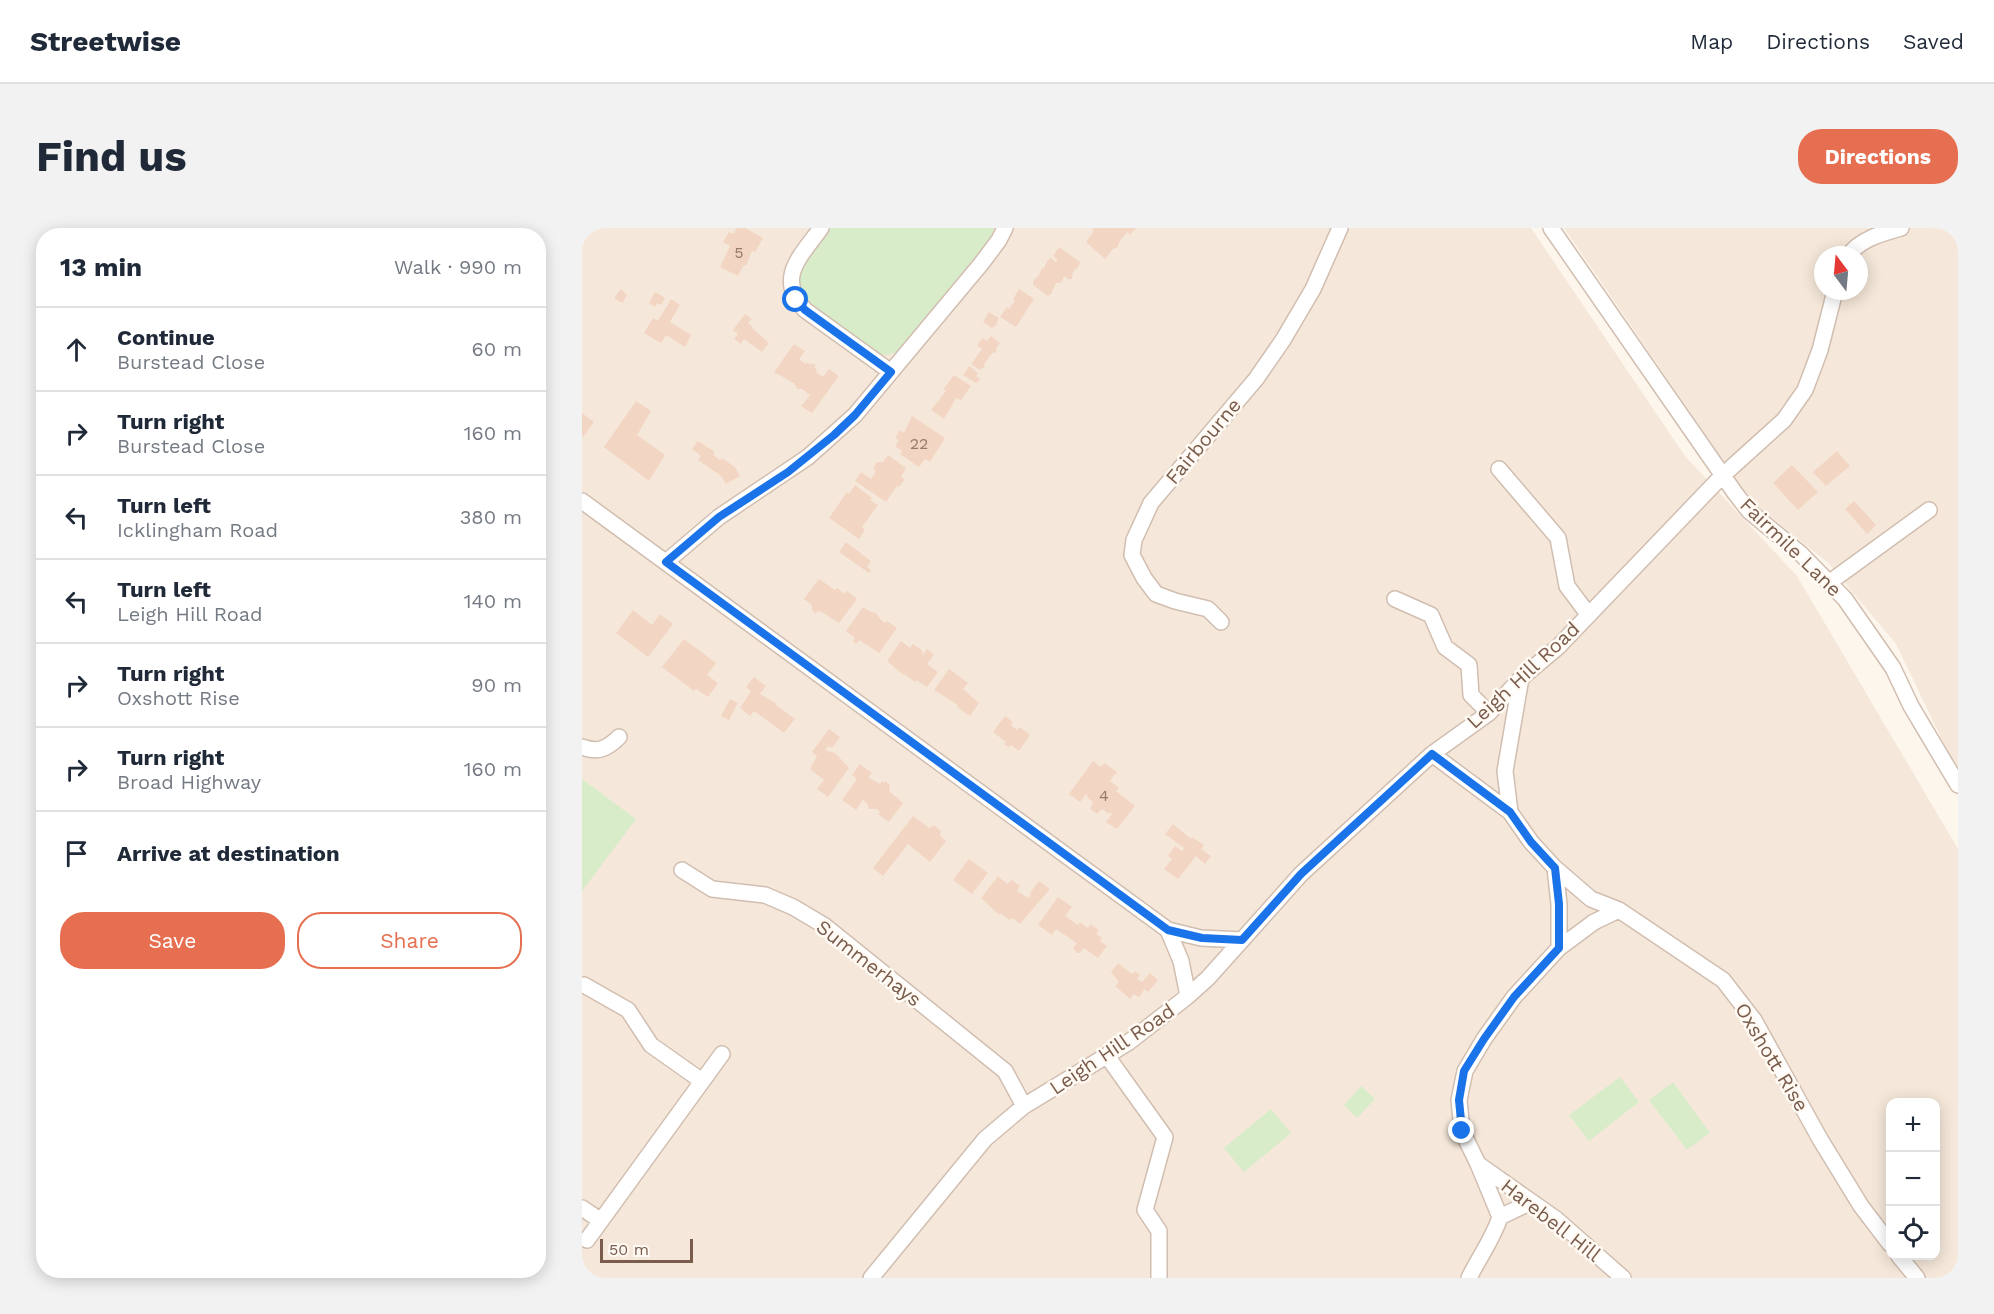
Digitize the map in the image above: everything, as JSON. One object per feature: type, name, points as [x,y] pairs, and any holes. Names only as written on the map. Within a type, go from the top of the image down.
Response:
[{"type":"street","points":[[821,228],[794,266],[790,279],[796,300],[805,310],[891,372]]},
{"type":"street","points":[[666,562],[712,523],[788,472],[855,415],[981,264],[1005,228]]},
{"type":"street","name":"Fairbourne","points":[[1221,622],[1208,609],[1156,594],[1144,578],[1132,555],[1134,540],[1151,503],[1256,378],[1284,340],[1313,289],[1340,228]]},
{"type":"street","name":"Fairmile Lane","points":[[1551,228],[1722,476],[1749,511],[1801,554],[1845,599],[1893,668],[1911,706],[1958,785]]},
{"type":"street","points":[[1860,246],[1876,236],[1901,228]]},
{"type":"street","name":"Leigh Hill Road","points":[[871,1278],[985,1139],[1024,1106],[1151,1027],[1188,996],[1208,978],[1301,874],[1432,754],[1490,713],[1521,678],[1558,647],[1722,476],[1784,420],[1805,390],[1820,350],[1833,300]]},
{"type":"street","points":[[1499,469],[1558,538],[1567,586],[1588,614]]},
{"type":"street","points":[[582,501],[1168,930],[1202,938],[1242,940]]},
{"type":"street","points":[[1830,582],[1929,510]]},
{"type":"street","points":[[1395,599],[1431,615],[1445,647],[1469,665],[1471,695],[1490,713]]},
{"type":"street","name":"Oxshott Rise","points":[[1510,812],[1506,771],[1521,678]]},
{"type":"street","points":[[582,747],[605,749],[619,737]]},
{"type":"street","name":"Oxshott Rise","points":[[1432,754],[1510,812],[1531,842],[1555,868],[1591,899],[1619,910],[1723,980],[1754,1020],[1820,1139],[1861,1206],[1886,1239]]},
{"type":"street","points":[[1555,868],[1559,904],[1559,948]]},
{"type":"street","name":"Summerhays","points":[[682,870],[712,889],[765,895],[793,907],[825,926],[1005,1071],[1024,1106]]},
{"type":"street","points":[[1469,1278],[1496,1230],[1500,1217],[1462,1131],[1459,1100],[1464,1071],[1514,997],[1559,948],[1593,922],[1619,910]]},
{"type":"street","points":[[1168,930],[1181,961],[1188,996]]},
{"type":"street","points":[[584,985],[628,1010],[651,1045],[702,1081]]},
{"type":"street","points":[[587,1240],[722,1054]]},
{"type":"street","points":[[1107,1056],[1165,1137],[1145,1210],[1159,1231],[1159,1278]]},
{"type":"street","name":"Harebell Hill","points":[[1478,1164],[1556,1219],[1623,1278]]},
{"type":"street","points":[[1500,1217],[1531,1202]]},
{"type":"street","points":[[582,1208],[601,1221]]},
{"type":"street","points":[[1902,1260],[1917,1278]]},
{"type":"shaded area","points":[[582,228],[1531,228],[1685,456],[1797,576],[1958,849],[1958,1278],[582,1278]]},
{"type":"shaded area","points":[[1564,228],[1958,228],[1958,773],[1896,644],[1827,562],[1751,501]]},
{"type":"green space","points":[[827,228],[994,228],[989,244],[904,350],[888,355],[878,354],[807,306],[797,289],[800,268]]},
{"type":"green space","points":[[582,779],[636,819],[582,891]]},
{"type":"green space","points":[[1620,1077],[1639,1102],[1589,1141],[1569,1115]]},
{"type":"green space","points":[[1673,1082],[1710,1133],[1687,1150],[1649,1100]]},
{"type":"green space","points":[[1361,1086],[1375,1099],[1357,1118],[1344,1105]]},
{"type":"green space","points":[[1271,1109],[1291,1133],[1244,1172],[1224,1148]]},
{"type":"building","points":[[737,228],[745,228],[763,238],[755,252],[752,251],[746,266],[744,265],[738,276],[720,267],[730,246],[723,242],[729,232],[733,234]]},
{"type":"building","points":[[1092,228],[1136,228],[1130,235],[1127,232],[1118,247],[1113,249],[1105,259],[1086,242],[1094,231]]},
{"type":"building","points":[[1059,247],[1080,262],[1073,272],[1072,279],[1064,276],[1061,283],[1056,283],[1048,296],[1033,285],[1033,281],[1048,260],[1051,258],[1056,262],[1058,260],[1053,256]]},
{"type":"building","points":[[621,289],[627,295],[622,303],[614,298]]},
{"type":"building","points":[[1019,289],[1034,299],[1016,327],[1000,317],[1007,307],[1009,309]]},
{"type":"building","points":[[655,292],[665,298],[661,305],[657,303],[655,307],[649,303]]},
{"type":"building","points":[[671,299],[680,305],[670,322],[691,335],[685,347],[666,335],[661,343],[644,333],[653,318],[658,321]]},
{"type":"building","points":[[989,312],[999,318],[996,323],[998,324],[992,328],[983,322]]},
{"type":"building","points":[[745,314],[752,319],[748,323],[752,328],[769,343],[762,352],[744,339],[741,344],[734,339],[738,334],[733,330]]},
{"type":"building","points":[[991,336],[1000,343],[980,370],[971,364],[982,349],[977,345],[983,338],[987,341]]},
{"type":"building","points":[[794,344],[805,351],[799,359],[806,364],[807,362],[816,365],[814,367],[816,372],[823,377],[829,369],[839,376],[812,413],[801,406],[810,395],[802,389],[797,389],[794,383],[774,372]]},
{"type":"building","points":[[969,366],[978,373],[976,376],[980,379],[976,383],[963,375]]},
{"type":"building","points":[[954,375],[971,386],[961,400],[956,398],[944,419],[931,410],[946,391],[943,390]]},
{"type":"building","points":[[636,401],[651,411],[637,435],[665,455],[649,481],[604,447]]},
{"type":"building","points":[[582,413],[594,422],[583,437],[582,436]]},
{"type":"building","points":[[912,416],[945,438],[930,462],[925,459],[919,467],[900,454],[902,451],[895,446],[899,440],[895,438],[900,430],[904,433]]},
{"type":"building","points":[[698,441],[715,452],[713,455],[720,460],[722,458],[735,467],[740,476],[726,484],[721,476],[698,460],[701,456],[692,449]]},
{"type":"building","points":[[1837,451],[1850,466],[1826,486],[1813,472]]},
{"type":"building","points":[[888,455],[906,468],[901,477],[905,479],[886,502],[855,481],[861,472],[871,479],[877,462],[883,462]]},
{"type":"building","points":[[1792,465],[1818,492],[1798,510],[1773,483]]},
{"type":"building","points":[[855,485],[878,505],[862,527],[865,530],[859,539],[829,518],[847,492],[849,494]]},
{"type":"building","points":[[1854,501],[1876,525],[1867,534],[1845,509]]},
{"type":"building","points":[[846,542],[871,561],[867,567],[871,570],[869,573],[839,552]]},
{"type":"building","points":[[819,579],[835,590],[837,588],[845,594],[847,591],[857,599],[839,623],[820,611],[815,613],[812,605],[804,599]]},
{"type":"building","points":[[863,607],[876,613],[885,623],[887,621],[897,628],[879,653],[859,640],[856,644],[853,641],[855,638],[846,631]]},
{"type":"building","points":[[633,610],[652,625],[660,614],[673,624],[648,657],[616,633]]},
{"type":"building","points":[[684,639],[716,663],[707,675],[718,683],[708,697],[696,689],[694,691],[662,667]]},
{"type":"building","points":[[901,641],[910,648],[913,644],[923,651],[922,656],[927,649],[934,655],[927,664],[938,672],[927,687],[903,675],[887,661]]},
{"type":"building","points":[[949,669],[968,683],[963,689],[979,703],[970,716],[957,707],[958,705],[934,690]]},
{"type":"building","points":[[754,677],[766,686],[760,694],[795,719],[784,733],[754,711],[750,716],[740,708],[751,691],[746,687]]},
{"type":"building","points":[[730,699],[738,703],[729,720],[721,716]]},
{"type":"building","points":[[1005,716],[1013,722],[1011,725],[1017,730],[1020,727],[1030,735],[1019,751],[1011,745],[1009,747],[1004,744],[1006,742],[993,732]]},
{"type":"building","points":[[829,729],[840,737],[832,748],[829,746],[825,750],[835,753],[849,768],[828,797],[817,789],[824,780],[810,769],[817,756],[812,752]]},
{"type":"building","points":[[1093,761],[1101,767],[1104,763],[1117,772],[1110,781],[1119,788],[1116,791],[1135,806],[1117,829],[1106,822],[1112,814],[1110,812],[1109,814],[1102,809],[1097,814],[1090,809],[1093,802],[1086,794],[1080,802],[1069,794]]},
{"type":"building","points":[[860,764],[872,773],[868,777],[880,784],[885,781],[890,785],[889,791],[903,803],[889,822],[878,814],[880,812],[876,809],[869,809],[863,800],[856,810],[842,800],[857,779],[852,775]]},
{"type":"building","points":[[913,816],[929,828],[934,825],[941,831],[940,836],[946,841],[930,862],[908,844],[883,876],[873,868]]},
{"type":"building","points":[[1173,824],[1191,839],[1192,837],[1204,845],[1201,849],[1211,856],[1205,864],[1196,856],[1178,879],[1164,869],[1172,859],[1168,856],[1175,846],[1182,851],[1184,848],[1165,834]]},
{"type":"building","points":[[969,859],[988,873],[972,894],[953,880]]},
{"type":"building","points":[[998,876],[1007,884],[1012,880],[1020,886],[1017,891],[1028,898],[1039,881],[1050,889],[1020,924],[1012,918],[1010,920],[1000,913],[999,915],[981,898]]},
{"type":"building","points":[[1058,897],[1072,907],[1065,916],[1078,925],[1080,922],[1088,928],[1090,924],[1099,930],[1096,934],[1107,946],[1098,958],[1084,948],[1077,953],[1073,948],[1077,943],[1056,929],[1052,935],[1038,925]]},
{"type":"building","points":[[1118,963],[1132,974],[1135,971],[1140,975],[1137,979],[1142,982],[1150,973],[1158,980],[1148,992],[1144,989],[1141,995],[1138,997],[1134,994],[1130,999],[1115,986],[1119,982],[1111,972]]},
{"type":"route","points":[[796,300],[805,310],[891,372],[855,415],[808,457],[719,517],[666,562],[1168,930],[1202,938],[1242,940],[1301,874],[1432,754],[1510,812],[1531,842],[1555,868],[1559,904],[1559,948],[1514,997],[1464,1071],[1459,1100],[1462,1131]]}]
